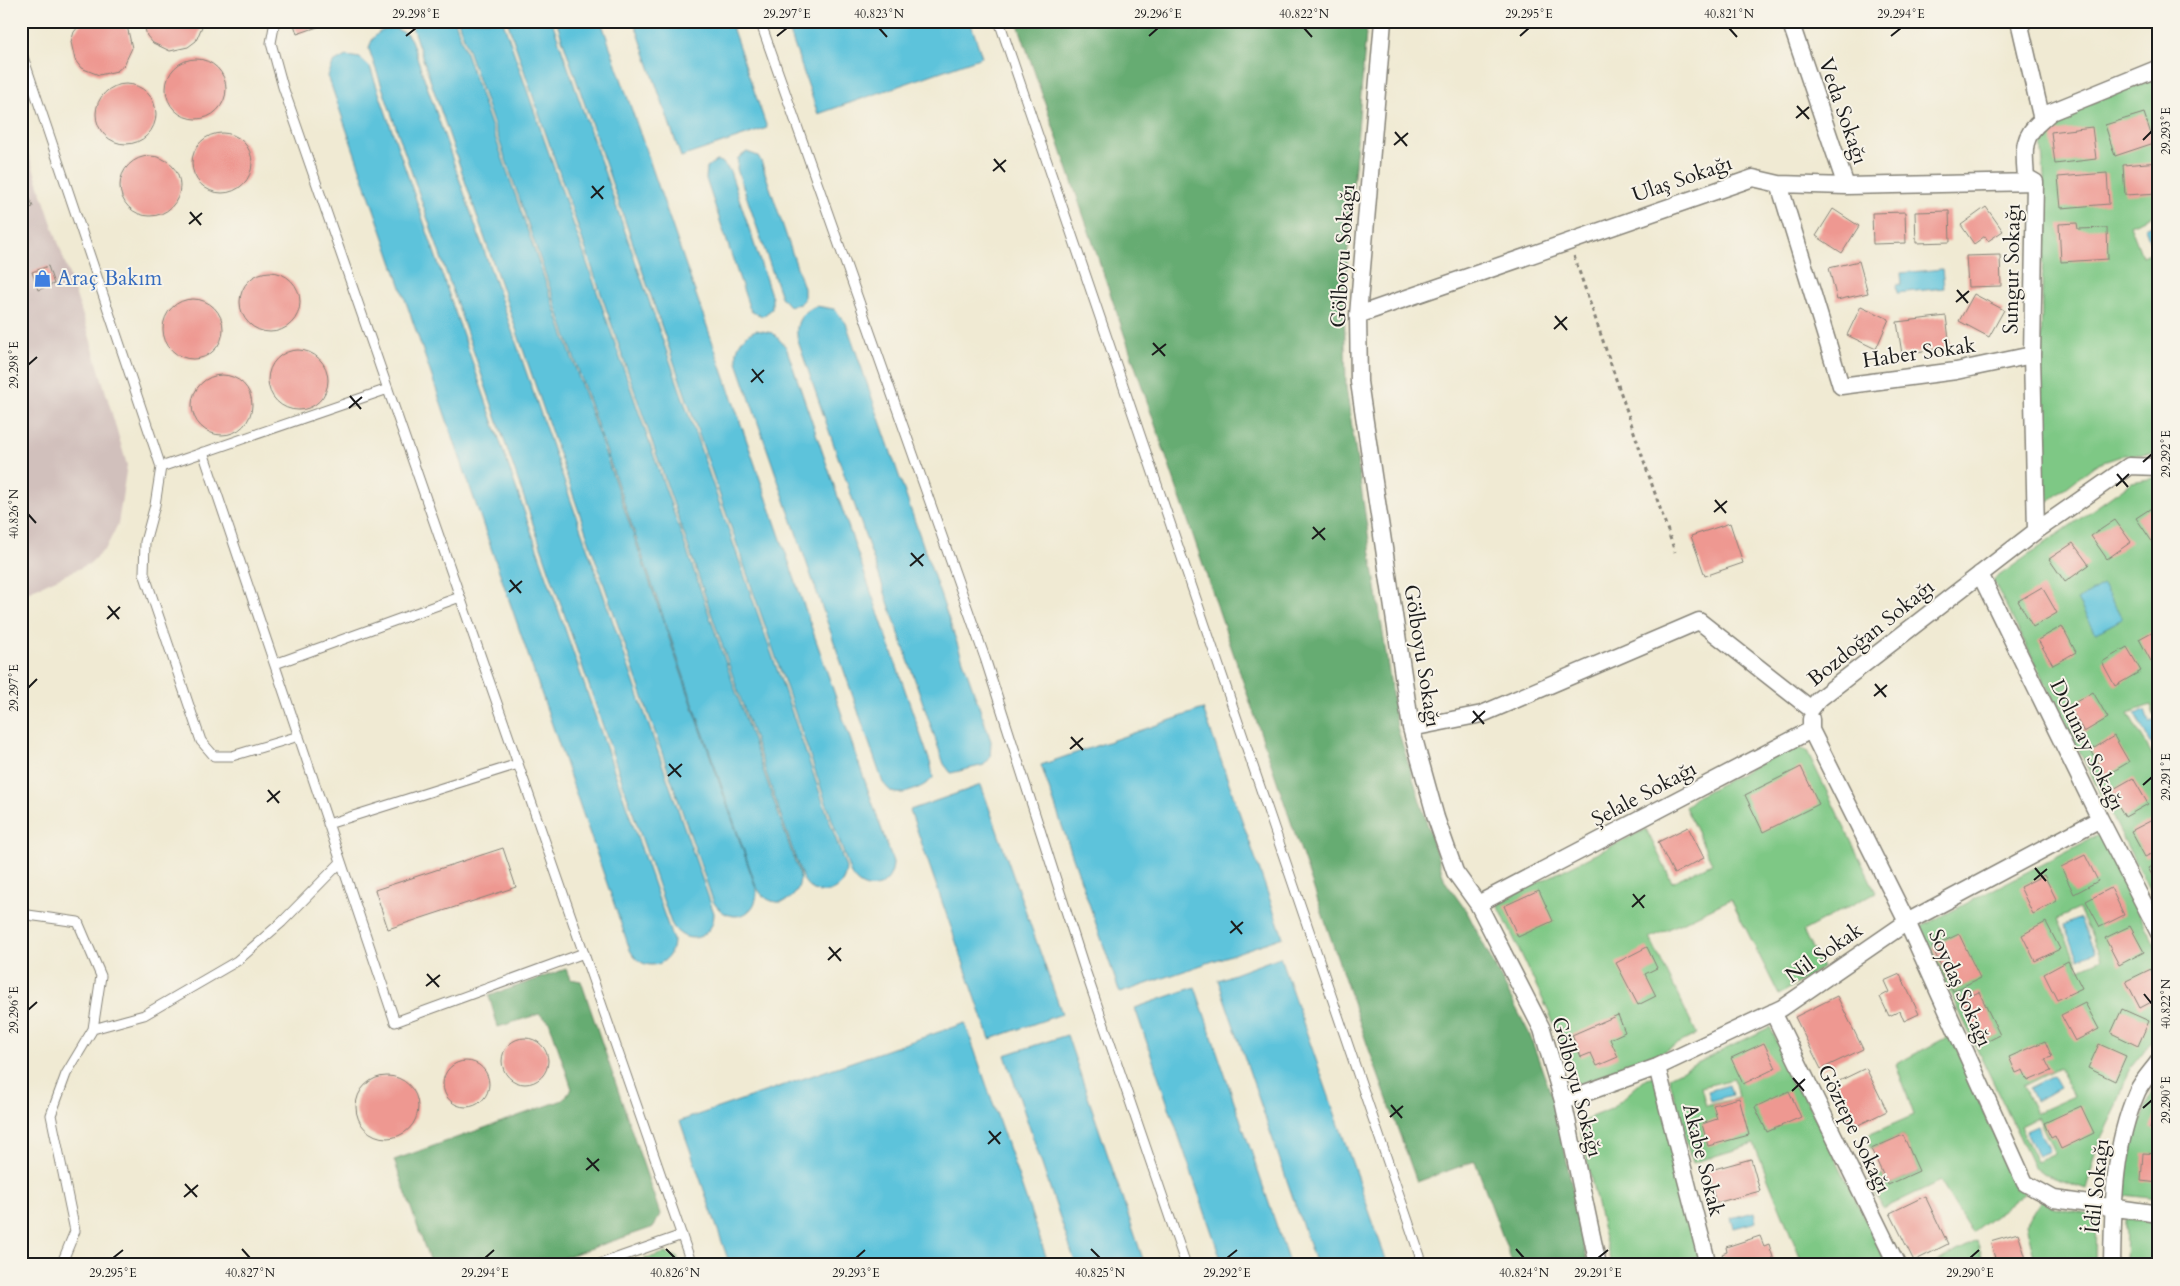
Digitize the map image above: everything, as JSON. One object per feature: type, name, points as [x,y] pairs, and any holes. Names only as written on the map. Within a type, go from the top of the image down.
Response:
[{"type":"street","name":"Gölboyu Sokağı","points":[[1383,21],[1358,314],[1360,382],[1410,728],[1436,818],[1455,872],[1478,904],[1542,1029],[1563,1101],[1598,1265]]},
{"type":"street","name":"Veda Sokağı","points":[[1790,21],[1846,186]]},
{"type":"street","points":[[2019,21],[2042,120],[2051,112],[2159,68]]},
{"type":"street","name":"Sungur Sokağı","points":[[2036,531],[2032,355],[2035,182],[2026,177],[2024,144],[2034,126],[2042,120]]},
{"type":"street","name":"Ulaş Sokağı","points":[[1358,314],[1753,178],[1779,184],[1846,186],[2035,182]]},
{"type":"street","name":"Haber Sokak","points":[[1779,184],[1841,386],[1956,371],[2032,355]]},
{"type":"street","name":"Bozdoğan Sokağı","points":[[1410,728],[1482,714],[1699,620],[1811,709],[1819,699],[2036,531],[2129,466],[2159,467]]},
{"type":"street","name":"Dolunay Sokağı","points":[[1980,574],[2100,819],[2159,933]]},
{"type":"street","points":[[1811,709],[1811,730]]},
{"type":"street","name":"Şelale Sokağı","points":[[1478,904],[1811,730]]},
{"type":"street","name":"Soydaş Sokağı","points":[[1811,730],[1907,922],[2025,1183],[2054,1199],[2112,1209],[2159,1214]]},
{"type":"street","name":"Nil Sokak","points":[[1563,1101],[1657,1067],[1773,1012],[1907,922],[2100,819]]},
{"type":"street","name":"Göztepe Sokağı","points":[[1773,1012],[1897,1265]]},
{"type":"street","name":"İdil Sokağı","points":[[2112,1265],[2112,1209],[2118,1152],[2138,1091],[2159,1061]]},
{"type":"street","name":"Akabe Sokak","points":[[1657,1067],[1708,1265]]},
{"type":"lane","points":[[275,21],[271,43],[283,87],[692,1265]]},
{"type":"lane","points":[[760,21],[985,658],[1084,967],[1186,1265]]},
{"type":"lane","points":[[999,21],[1423,1265]]},
{"type":"lane","points":[[21,51],[161,467],[155,505],[145,542],[144,573],[201,741],[214,756],[232,756],[299,736]]},
{"type":"lane","points":[[161,467],[388,389]]},
{"type":"lane","points":[[203,452],[395,1022],[584,953]]},
{"type":"lane","points":[[274,664],[460,597]]},
{"type":"lane","points":[[328,824],[518,764]]},
{"type":"lane","points":[[93,1029],[144,1015],[237,961],[282,922],[341,862]]},
{"type":"lane","points":[[21,914],[78,922],[101,976],[93,1029],[66,1074],[51,1115],[75,1231],[61,1265]]},
{"type":"lane","points":[[597,1265],[682,1235]]},
{"type":"path","points":[[1569,241],[1676,552]]},
{"type":"shaded area","points":[[21,132],[87,328],[127,465],[118,524],[106,548],[89,564],[21,595]]},
{"type":"green space","points":[[1017,21],[1367,21],[1344,297],[1346,387],[1397,727],[1445,881],[1467,912],[1529,1033],[1556,1108],[1588,1265],[1513,1265],[1475,1161],[1417,1182],[1367,1044]]},
{"type":"green space","points":[[2159,77],[2159,213],[2130,225],[2142,256],[2159,250],[2159,454],[2124,455],[2095,465],[2049,501],[2042,489],[2041,356],[2044,177],[2041,139],[2048,123],[2056,117]]},
{"type":"green space","points":[[2159,477],[2159,714],[2154,715],[2151,705],[2128,713],[2159,766],[2159,909],[1993,580],[2132,482]]},
{"type":"green space","points":[[1793,746],[1807,751],[1876,892],[1803,931],[1822,968],[1779,995],[1731,899],[1650,938],[1697,1034],[1662,1052],[1577,1085],[1552,1019],[1497,903],[1646,829],[1672,882],[1712,863],[1685,807],[1696,797]]},
{"type":"green space","points":[[2100,834],[2159,954],[2159,1032],[2128,1071],[2116,1108],[2100,1140],[2086,1189],[2045,1175],[2034,1167],[1919,928]],"holes":[[[2079,909],[2102,959],[2080,969],[2057,919]],[[2059,1068],[2074,1096],[2036,1113],[2023,1086]],[[2038,1117],[2055,1154],[2037,1162],[2020,1126]]]},
{"type":"green space","points":[[566,969],[570,979],[581,981],[660,1214],[654,1227],[542,1265],[431,1265],[394,1160],[563,1100],[572,1089],[549,1021],[539,1014],[498,1027],[489,996]]},
{"type":"green space","points":[[1770,1027],[1888,1265],[1803,1265],[1754,1144],[1692,1163],[1669,1077]],"holes":[[[1734,1079],[1738,1098],[1706,1106],[1701,1087]]]},
{"type":"green space","points":[[1951,1035],[1997,1142],[2018,1186],[2025,1193],[1972,1233],[1940,1181],[1883,1209],[1869,1180],[1883,1174],[1888,1185],[1919,1172],[1903,1135],[1871,1149],[1866,1136],[1914,1115],[1896,1064]]},
{"type":"green space","points":[[1655,1076],[1702,1265],[1611,1265],[1578,1122],[1611,1109],[1646,1078]]},
{"type":"green space","points":[[2159,1081],[2159,1199],[2124,1195],[2130,1149],[2153,1088]]},
{"type":"green space","points":[[2041,1200],[2055,1208],[2096,1216],[2095,1265],[2036,1265],[2026,1224]]},
{"type":"green space","points":[[2126,1220],[2159,1220],[2159,1265],[2125,1265]]},
{"type":"green space","points":[[1977,1241],[1985,1265],[1929,1265]]},
{"type":"green space","points":[[665,1253],[677,1257],[680,1265],[647,1265],[645,1259]]},
{"type":"water","points":[[413,21],[455,21],[757,891],[756,900],[752,908],[740,916],[725,914],[713,901],[412,27]]},
{"type":"water","points":[[458,21],[503,21],[800,876],[799,886],[795,893],[790,899],[783,902],[768,899],[756,886]]},
{"type":"water","points":[[507,21],[552,21],[846,868],[840,884],[828,892],[814,890],[807,885],[802,877]]},
{"type":"water","points":[[556,21],[601,21],[893,862],[892,871],[888,879],[876,887],[862,885],[855,880],[850,872]]},
{"type":"water","points":[[634,21],[730,21],[767,128],[681,157]]},
{"type":"water","points":[[786,21],[970,21],[982,57],[818,114]]},
{"type":"water","points":[[394,28],[407,34],[411,40],[714,913],[713,922],[709,930],[697,938],[683,936],[676,931],[671,923],[369,49],[372,40],[377,34]]},
{"type":"water","points":[[346,56],[360,58],[370,67],[673,940],[672,949],[663,962],[649,965],[635,958],[630,950],[328,76],[333,63]]},
{"type":"water","points":[[747,152],[758,156],[761,161],[804,288],[804,300],[800,304],[789,306],[781,297],[737,169],[738,158]]},
{"type":"water","points":[[716,161],[722,162],[730,171],[772,298],[772,309],[763,316],[752,312],[749,307],[706,179],[707,167]]},
{"type":"water","points":[[2159,222],[2159,239],[2150,242],[2145,228]]},
{"type":"water","points":[[1942,269],[1944,288],[1897,293],[1896,285],[1902,284],[1901,273]]},
{"type":"water","points":[[816,306],[834,309],[846,323],[991,741],[990,758],[984,765],[951,773],[944,764],[798,341],[797,329],[802,316]]},
{"type":"water","points":[[756,330],[773,333],[786,347],[931,765],[933,778],[914,790],[902,793],[892,792],[883,783],[738,365],[737,353],[742,340]]},
{"type":"water","points":[[2103,585],[2122,619],[2096,633],[2077,600]]},
{"type":"water","points":[[1203,709],[1283,937],[1120,993],[1041,765]]},
{"type":"water","points":[[2145,711],[2149,722],[2159,719],[2159,758],[2135,714]]},
{"type":"water","points":[[981,785],[1062,1014],[990,1039],[910,810]]},
{"type":"water","points":[[2080,918],[2095,952],[2079,959],[2064,925]]},
{"type":"water","points":[[1280,957],[1388,1265],[1316,1265],[1218,980]]},
{"type":"water","points":[[1195,987],[1290,1265],[1223,1265],[1135,1008]]},
{"type":"water","points":[[965,1023],[1049,1265],[730,1265],[680,1121]]},
{"type":"water","points":[[1067,1035],[1145,1265],[1076,1265],[1005,1055]]},
{"type":"water","points":[[2053,1076],[2060,1088],[2035,1101],[2029,1088]]},
{"type":"water","points":[[1729,1085],[1732,1095],[1711,1101],[1708,1091]]},
{"type":"water","points":[[2037,1126],[2049,1151],[2038,1156],[2026,1131]]},
{"type":"water","points":[[1754,1212],[1756,1222],[1734,1228],[1731,1218]]},
{"type":"building","points":[[83,21],[120,21],[128,30],[132,48],[124,65],[117,71],[99,75],[81,68],[75,60],[71,42],[74,32]]},
{"type":"building","points":[[143,21],[203,21],[203,24],[196,41],[188,47],[170,51],[153,43],[147,36]]},
{"type":"building","points":[[293,21],[332,21],[332,22],[297,34]]},
{"type":"building","points":[[190,59],[202,59],[213,64],[221,72],[226,83],[224,101],[213,114],[202,119],[190,119],[179,114],[171,106],[166,95],[166,83],[171,72],[179,64]]},
{"type":"building","points":[[120,84],[132,84],[143,89],[151,97],[156,108],[154,126],[143,139],[132,144],[120,144],[109,139],[101,131],[96,120],[96,108],[101,97],[109,89]]},
{"type":"building","points":[[2144,113],[2154,143],[2115,156],[2105,125]]},
{"type":"building","points":[[2092,127],[2096,159],[2055,164],[2051,132]]},
{"type":"building","points":[[216,133],[228,133],[239,138],[247,146],[252,157],[250,175],[239,188],[228,193],[216,193],[205,188],[197,180],[192,169],[192,157],[197,146],[205,138]]},
{"type":"building","points":[[144,156],[156,156],[167,161],[175,169],[180,180],[178,198],[167,211],[156,216],[144,216],[133,211],[125,203],[120,192],[120,180],[125,169],[133,161]]},
{"type":"building","points":[[2159,162],[2159,193],[2125,195],[2123,165]]},
{"type":"building","points":[[2107,173],[2109,204],[2061,208],[2058,177]]},
{"type":"building","points":[[26,189],[33,207],[21,211],[21,190]]},
{"type":"building","points":[[1986,207],[2003,231],[1988,241],[1985,236],[1974,244],[1961,225]]},
{"type":"building","points":[[1833,209],[1859,226],[1842,253],[1816,236]]},
{"type":"building","points":[[1949,211],[1950,242],[1916,243],[1915,212]]},
{"type":"building","points":[[1905,212],[1906,243],[1873,244],[1872,213]]},
{"type":"building","points":[[2077,223],[2078,229],[2107,228],[2108,259],[2061,262],[2059,224]]},
{"type":"building","points":[[2000,255],[2001,286],[1968,287],[1966,256]]},
{"type":"building","points":[[1859,261],[1868,293],[1837,300],[1829,268]]},
{"type":"building","name":"Araç Bakım","points":[[48,266],[54,284],[38,290],[32,272]]},
{"type":"building","points":[[264,272],[276,272],[287,277],[295,285],[300,296],[298,314],[287,327],[276,332],[264,332],[253,327],[245,319],[240,308],[240,296],[245,285],[253,277]]},
{"type":"building","points":[[1974,294],[2004,310],[1989,337],[1959,321]]},
{"type":"building","points":[[187,299],[199,299],[210,304],[218,312],[223,323],[221,341],[210,354],[199,359],[187,359],[176,354],[168,346],[163,335],[163,323],[168,312],[176,304]]},
{"type":"building","points":[[1861,306],[1889,319],[1876,349],[1847,335]]},
{"type":"building","points":[[1946,316],[1950,347],[1902,354],[1897,322]]},
{"type":"building","points":[[292,350],[304,350],[315,355],[323,363],[328,374],[326,392],[315,405],[304,410],[292,410],[281,405],[273,397],[268,386],[268,374],[273,363],[281,355]]},
{"type":"building","points":[[216,375],[228,375],[239,380],[247,388],[252,399],[250,417],[239,430],[228,435],[216,435],[205,430],[197,422],[192,411],[192,399],[197,388],[205,380]]},
{"type":"building","points":[[2159,503],[2159,539],[2153,543],[2136,518]]},
{"type":"building","points":[[2115,520],[2131,542],[2107,559],[2091,536]]},
{"type":"building","points":[[1730,523],[1743,563],[1705,576],[1691,536]]},
{"type":"building","points":[[2073,543],[2089,565],[2065,582],[2049,559]]},
{"type":"building","points":[[2042,587],[2057,613],[2033,627],[2018,601]]},
{"type":"building","points":[[2062,626],[2076,652],[2053,665],[2038,640]]},
{"type":"building","points":[[2159,628],[2159,660],[2152,663],[2139,639]]},
{"type":"building","points":[[2127,647],[2141,671],[2115,686],[2102,662]]},
{"type":"building","points":[[2093,692],[2108,718],[2084,732],[2069,706]]},
{"type":"building","points":[[2114,736],[2129,762],[2105,776],[2091,750]]},
{"type":"building","points":[[1801,767],[1819,804],[1763,832],[1745,795]]},
{"type":"building","points":[[2133,778],[2148,804],[2125,817],[2110,791]]},
{"type":"building","points":[[2156,818],[2159,824],[2159,850],[2145,857],[2131,831]]},
{"type":"building","points":[[1688,827],[1704,858],[1674,874],[1658,842]]},
{"type":"building","points":[[503,848],[516,887],[388,929],[375,890]]},
{"type":"building","points":[[2085,855],[2098,881],[2074,894],[2061,867]]},
{"type":"building","points":[[2159,863],[2159,887],[2148,868]]},
{"type":"building","points":[[2044,875],[2057,901],[2033,914],[2020,887]]},
{"type":"building","points":[[2111,888],[2124,915],[2100,927],[2086,901]]},
{"type":"building","points":[[1539,890],[1553,921],[1518,937],[1504,906]]},
{"type":"building","points":[[2046,922],[2060,949],[2035,961],[2022,935]]},
{"type":"building","points":[[2130,926],[2144,952],[2119,965],[2105,938]]},
{"type":"building","points":[[1959,934],[1980,978],[1953,991],[1932,947]]},
{"type":"building","points":[[1647,947],[1657,968],[1645,974],[1656,996],[1638,1005],[1616,963]]},
{"type":"building","points":[[2068,961],[2082,988],[2057,1000],[2044,974]]},
{"type":"building","points":[[2151,969],[2159,985],[2159,998],[2140,1008],[2126,981]]},
{"type":"building","points":[[1900,974],[1919,1014],[1904,1021],[1900,1011],[1889,1016],[1880,997],[1889,992],[1884,981]]},
{"type":"building","points":[[1979,992],[2000,1035],[1982,1044],[1961,1000]]},
{"type":"building","points":[[1837,996],[1863,1049],[1821,1069],[1795,1017]]},
{"type":"building","points":[[2085,1003],[2099,1029],[2075,1041],[2061,1015]]},
{"type":"building","points":[[2122,1009],[2149,1021],[2138,1046],[2111,1033]]},
{"type":"building","points":[[1618,1015],[1625,1032],[1610,1039],[1618,1057],[1597,1066],[1591,1053],[1581,1057],[1572,1035]]},
{"type":"building","points":[[530,1038],[534,1039],[544,1048],[547,1052],[547,1070],[538,1080],[530,1084],[520,1084],[512,1080],[503,1070],[502,1056],[506,1048],[516,1039]]},
{"type":"building","points":[[2045,1041],[2052,1057],[2045,1059],[2051,1071],[2028,1081],[2023,1070],[2016,1073],[2009,1057]]},
{"type":"building","points":[[1764,1043],[1776,1068],[1743,1084],[1731,1058]]},
{"type":"building","points":[[2099,1044],[2126,1056],[2115,1081],[2088,1068]]},
{"type":"building","points":[[471,1061],[475,1062],[485,1071],[488,1075],[488,1093],[479,1103],[471,1107],[461,1107],[453,1103],[444,1093],[443,1079],[447,1071],[457,1062]]},
{"type":"building","points":[[1866,1068],[1887,1111],[1852,1128],[1831,1085]]},
{"type":"building","points":[[387,1076],[399,1078],[409,1085],[416,1095],[418,1107],[416,1119],[409,1129],[399,1136],[387,1138],[375,1136],[365,1129],[358,1119],[356,1107],[358,1095],[365,1085],[375,1078]]},
{"type":"building","points":[[1789,1091],[1801,1117],[1767,1132],[1755,1107]]},
{"type":"building","points":[[1739,1098],[1749,1135],[1708,1146],[1702,1124],[1717,1119],[1713,1105]]},
{"type":"building","points":[[2159,1105],[2159,1132],[2150,1128]]},
{"type":"building","points":[[2081,1106],[2094,1133],[2061,1149],[2055,1136],[2051,1138],[2044,1123]]},
{"type":"building","points":[[1903,1135],[1919,1171],[1888,1185],[1871,1149]]},
{"type":"building","points":[[2143,1153],[2159,1154],[2159,1183],[2141,1181]]},
{"type":"building","points":[[1751,1159],[1760,1191],[1716,1203],[1707,1171]]},
{"type":"building","points":[[1925,1196],[1948,1244],[1914,1261],[1890,1213]]},
{"type":"building","points":[[2018,1233],[2028,1265],[1997,1265],[1990,1241]]},
{"type":"building","points":[[1760,1236],[1764,1246],[1769,1244],[1774,1261],[1761,1265],[1726,1265],[1722,1254],[1727,1252],[1726,1247]]},
{"type":"place","name":"Araç Bakım","points":[[43,278]]}]
